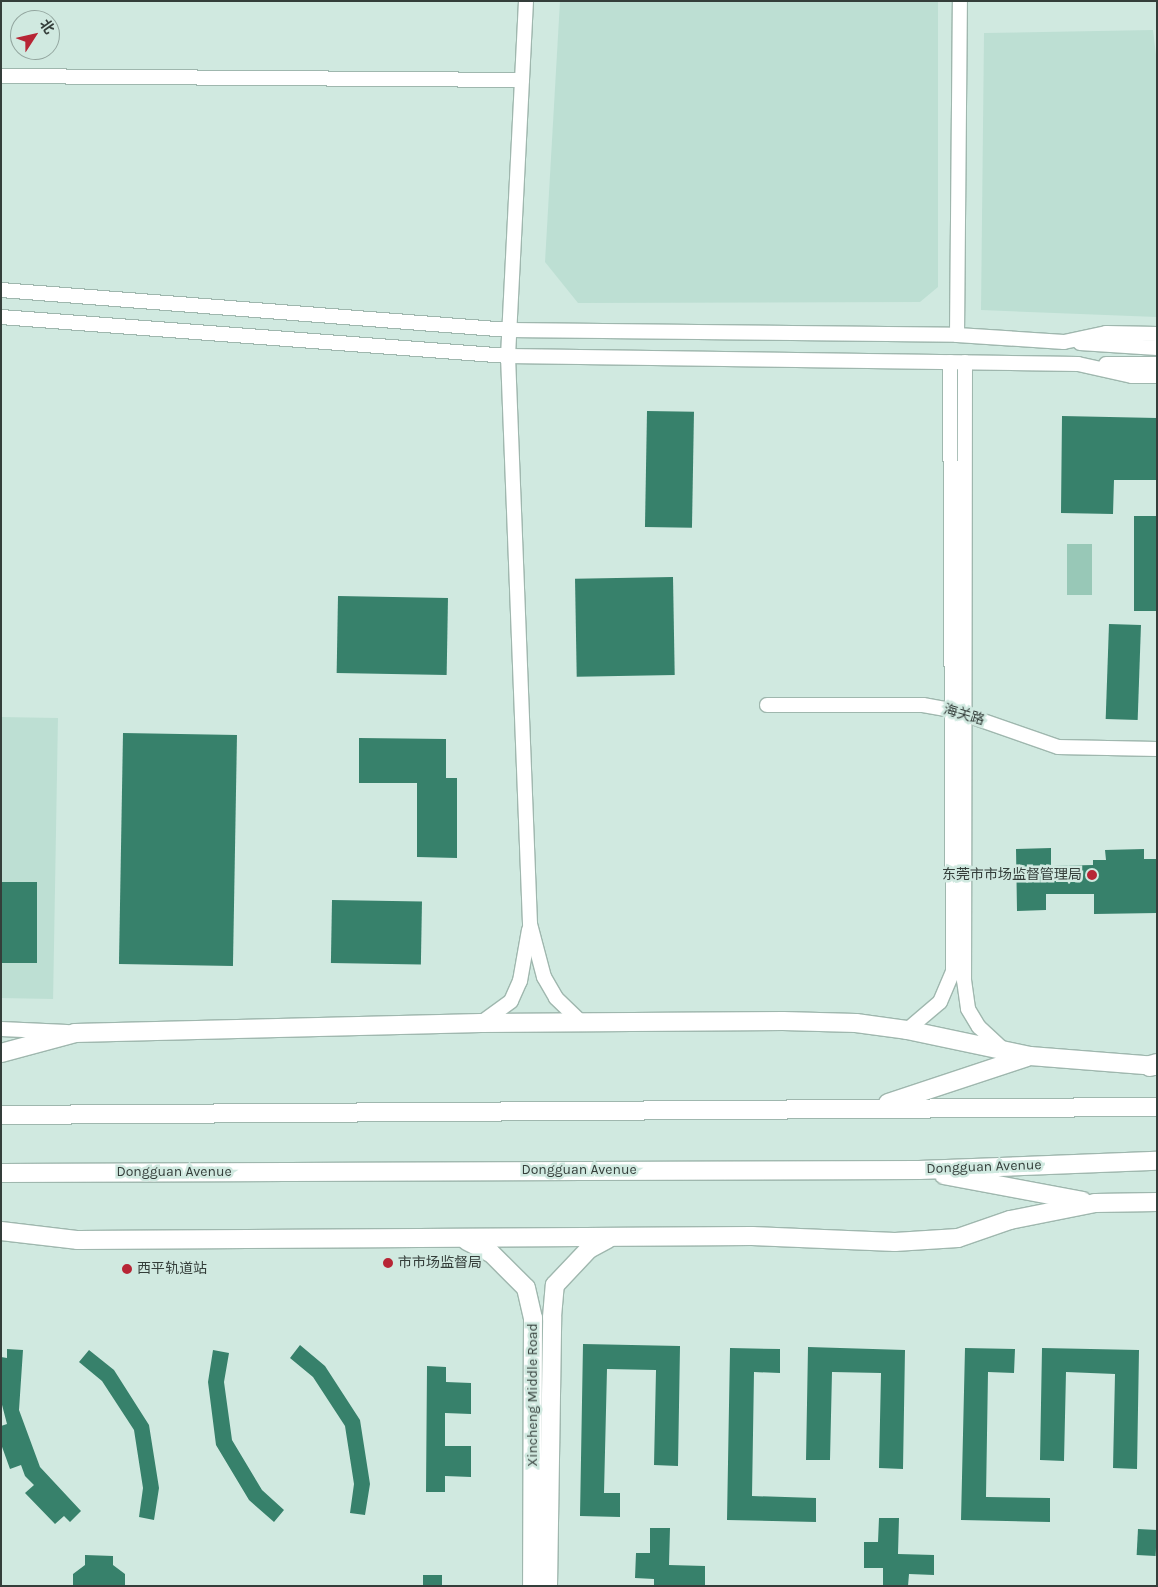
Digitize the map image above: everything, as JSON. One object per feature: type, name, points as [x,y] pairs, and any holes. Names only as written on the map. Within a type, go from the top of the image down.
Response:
[{"type":"main road","points":[[1,1053],[75,1033],[481,1022],[838,1022],[907,1030],[1030,1056],[1155,1065]]},
{"type":"main road","points":[[872,1108],[1030,1056]]},
{"type":"main road","points":[[1,1114],[1157,1107]]},
{"type":"main road","name":"Dongguan Avenue","points":[[1,1173],[919,1170],[1157,1160]]},
{"type":"main road","points":[[919,1170],[1095,1203]]},
{"type":"main road","points":[[1,1231],[78,1240],[752,1236],[895,1242],[958,1238],[1010,1220],[1095,1203],[1157,1202]]},
{"type":"main road","name":"Xincheng Middle Road","points":[[548,1586],[552,1316],[555,1285],[589,1249],[610,1237]]},
{"type":"main road","name":"Xincheng Middle Road","points":[[462,1239],[492,1253],[508,1266],[526,1288],[533,1318],[532,1586]]},
{"type":"street","points":[[481,1022],[511,1001],[520,981],[530,924],[508,356],[526,1]]},
{"type":"street","points":[[957,335],[960,1]]},
{"type":"street","points":[[1,76],[522,80]]},
{"type":"street","points":[[1,290],[509,330],[957,335],[1157,348]]},
{"type":"street","points":[[1,317],[508,356],[1157,364]]},
{"type":"street","points":[[1064,342],[1106,333],[1157,334]]},
{"type":"street","points":[[950,362],[964,980],[968,1009],[979,1027],[1005,1052]]},
{"type":"street","points":[[907,1030],[926,1017],[940,1002],[953,971],[965,362]]},
{"type":"street","points":[[1078,364],[1132,376],[1157,376]]},
{"type":"street","name":"海关路","points":[[767,705],[923,705],[958,712],[1058,746],[1157,749]]},
{"type":"street","points":[[530,924],[544,977],[556,998],[580,1022]]},
{"type":"street","points":[[1,1029],[75,1033]]},
{"type":"shaded area","points":[[560,1],[938,1],[938,287],[920,302],[578,303],[545,262]]},
{"type":"shaded area","points":[[1153,30],[1157,63],[1157,317],[981,310],[984,33]]},
{"type":"shaded area","points":[[1067,544],[1092,544],[1092,595],[1067,595]]},
{"type":"shaded area","points":[[1,717],[58,718],[53,999],[1,998]]},
{"type":"building","points":[[647,411],[694,412],[692,528],[645,527]]},
{"type":"building","points":[[1062,416],[1157,418],[1157,480],[1114,480],[1113,514],[1061,513]]},
{"type":"building","points":[[1134,516],[1157,516],[1157,611],[1134,611]]},
{"type":"building","points":[[673,577],[675,675],[577,677],[575,579]]},
{"type":"building","points":[[338,596],[448,598],[447,675],[337,673]]},
{"type":"building","points":[[1109,624],[1141,625],[1138,720],[1106,719]]},
{"type":"building","points":[[123,733],[237,735],[233,966],[119,964]]},
{"type":"building","points":[[359,738],[446,739],[446,778],[457,778],[457,858],[417,857],[417,783],[359,783]]},
{"type":"building","points":[[1051,848],[1051,866],[1093,865],[1093,860],[1106,860],[1105,850],[1144,849],[1144,859],[1156,859],[1157,913],[1094,914],[1094,894],[1046,894],[1046,910],[1017,911],[1016,849]]},
{"type":"building","points":[[1,882],[37,882],[37,963],[1,963]]},
{"type":"building","points":[[332,900],[422,902],[421,965],[331,963]]},
{"type":"building","points":[[583,1344],[680,1346],[678,1466],[654,1465],[656,1370],[607,1369],[604,1493],[620,1493],[620,1517],[580,1516]]},
{"type":"building","points":[[300,1345],[325,1366],[360,1420],[370,1484],[365,1515],[350,1513],[354,1484],[345,1426],[313,1377],[290,1358]]},
{"type":"building","points":[[808,1347],[905,1350],[903,1469],[879,1468],[881,1373],[832,1372],[830,1460],[806,1460]]},
{"type":"building","points":[[730,1348],[780,1349],[780,1373],[754,1372],[752,1496],[816,1498],[816,1522],[727,1520]]},
{"type":"building","points":[[965,1348],[1015,1349],[1014,1373],[988,1372],[986,1497],[1050,1498],[1050,1522],[961,1520]]},
{"type":"building","points":[[1042,1348],[1139,1350],[1137,1469],[1113,1468],[1115,1374],[1066,1372],[1064,1461],[1040,1460]]},
{"type":"building","points":[[7,1349],[23,1350],[19,1410],[40,1467],[81,1511],[70,1522],[64,1516],[55,1524],[25,1493],[34,1485],[25,1476],[21,1465],[10,1469],[1,1444],[1,1426],[7,1424],[1,1401],[1,1357],[7,1358]]},
{"type":"building","points":[[89,1350],[114,1370],[149,1425],[159,1488],[154,1520],[139,1517],[143,1488],[134,1430],[102,1381],[79,1362]]},
{"type":"building","points":[[213,1350],[229,1353],[224,1382],[232,1440],[262,1490],[284,1510],[274,1522],[249,1500],[216,1445],[208,1382]]},
{"type":"building","points":[[427,1366],[446,1367],[446,1382],[471,1383],[471,1414],[445,1413],[445,1446],[471,1446],[471,1477],[445,1476],[445,1492],[426,1492]]},
{"type":"building","points":[[879,1518],[899,1518],[898,1554],[934,1555],[934,1575],[909,1574],[908,1586],[883,1586],[883,1568],[864,1568],[864,1542],[878,1542]]},
{"type":"building","points":[[650,1528],[670,1528],[669,1565],[705,1566],[705,1586],[654,1586],[654,1579],[635,1578],[636,1553],[650,1553]]},
{"type":"building","points":[[1138,1529],[1157,1530],[1156,1556],[1137,1555]]},
{"type":"building","points":[[85,1555],[113,1556],[113,1565],[125,1574],[125,1586],[73,1586],[73,1574],[85,1565]]},
{"type":"building","points":[[423,1575],[442,1575],[442,1586],[423,1586]]},
{"type":"place","name":"东莞市市场监督管理局","points":[[1092,875]]},
{"type":"place","name":"市市场监督局","points":[[388,1263]]},
{"type":"place","name":"西平轨道站","points":[[127,1269]]}]
